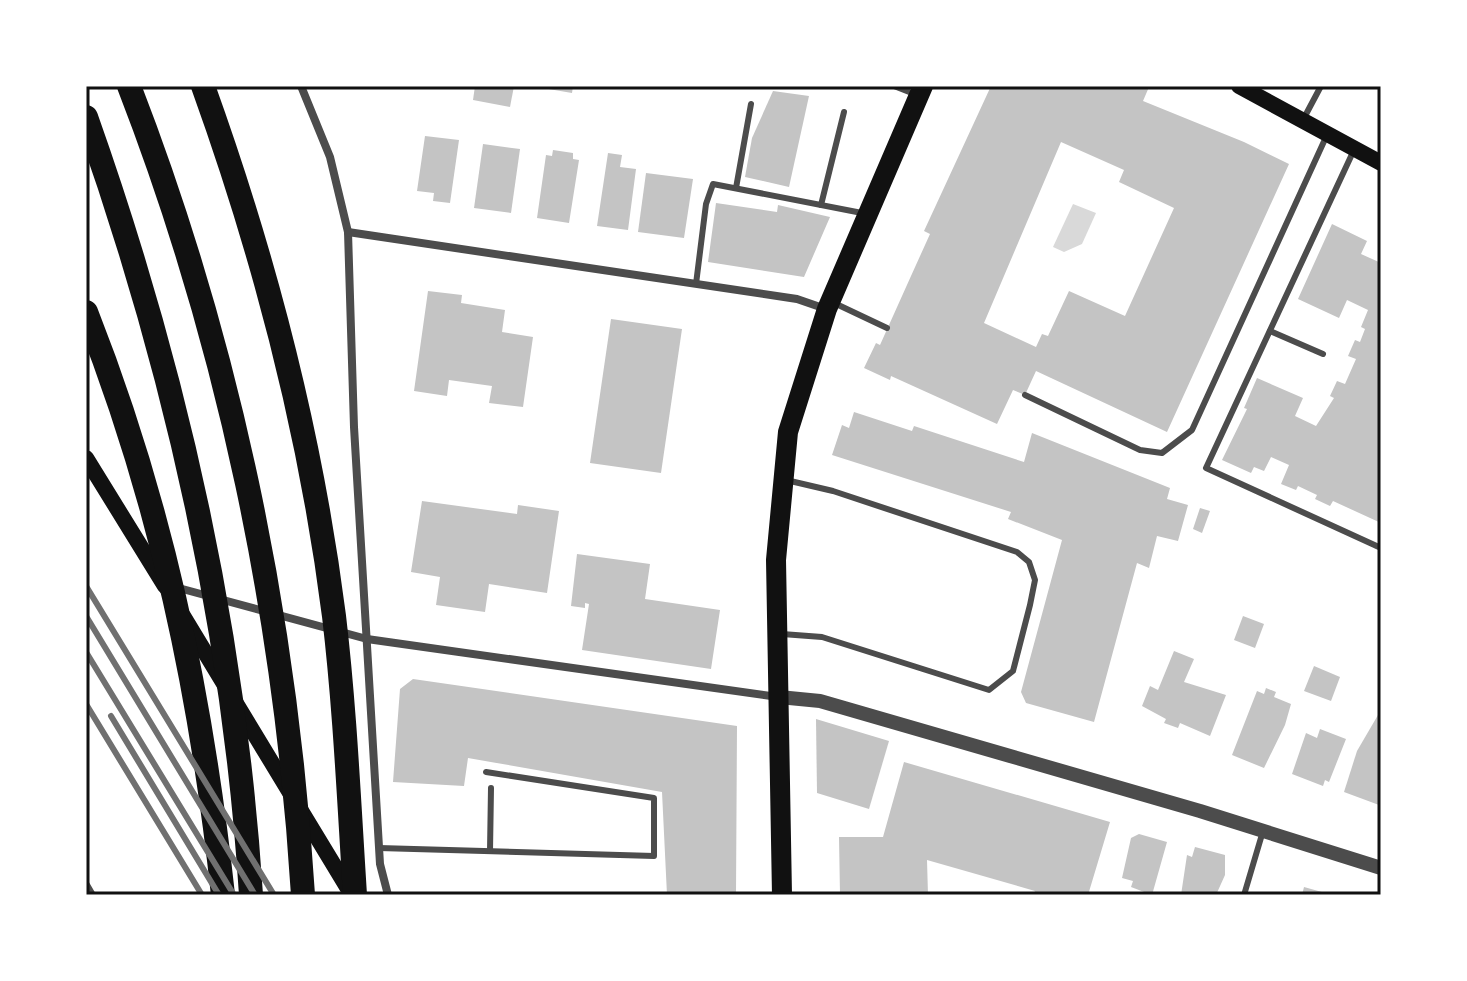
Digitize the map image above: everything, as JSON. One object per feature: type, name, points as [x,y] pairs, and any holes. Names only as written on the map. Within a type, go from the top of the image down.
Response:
[{"type":"highway","points":[[129,86],[200,295],[242,460],[279,667],[292,762],[303,895]]},
{"type":"highway","points":[[203,86],[263,269],[307,449],[334,618],[353,895]]},
{"type":"highway","points":[[86,117],[142,283],[189,465],[231,696],[251,895]]},
{"type":"highway","points":[[86,312],[142,471],[177,600],[201,714],[223,895]]},
{"type":"main road","points":[[1239,86],[1381,163]]},
{"type":"main road","points":[[782,895],[776,560],[781,479],[792,414],[828,305],[870,214],[920,89]]},
{"type":"main road","points":[[86,458],[353,895]]},
{"type":"street","points":[[301,86],[330,157],[348,232],[355,442],[379,848],[388,895]]},
{"type":"street","points":[[348,232],[828,305]]},
{"type":"street","points":[[164,584],[367,639],[820,701],[1381,868]]},
{"type":"lane","points":[[894,86],[920,89]]},
{"type":"lane","points":[[1303,120],[1321,86]]},
{"type":"lane","points":[[736,188],[751,104]]},
{"type":"lane","points":[[821,205],[844,112]]},
{"type":"lane","points":[[1025,395],[1140,450],[1162,453],[1192,430],[1328,134]]},
{"type":"lane","points":[[1355,149],[1206,468],[1381,548]]},
{"type":"lane","points":[[696,284],[706,204],[713,184],[870,214]]},
{"type":"lane","points":[[828,305],[887,328]]},
{"type":"lane","points":[[1270,331],[1323,354]]},
{"type":"lane","points":[[778,634],[822,637],[989,690],[1013,671],[1035,580],[1029,562],[1017,552],[833,491],[781,479]]},
{"type":"lane","points":[[379,848],[654,856],[654,798],[486,772]]},
{"type":"lane","points":[[490,851],[491,788]]},
{"type":"lane","points":[[1244,895],[1263,831]]},
{"type":"shaded area","points":[[1073,204],[1096,213],[1082,244],[1064,252],[1053,247]]},
{"type":"building","points":[[475,86],[514,86],[510,107],[473,100]]},
{"type":"building","points":[[531,86],[573,86],[572,93]]},
{"type":"building","points":[[991,86],[1146,86],[1149,87],[1143,101],[1289,164],[1167,432],[1036,371],[1025,395],[1013,390],[997,424],[891,376],[890,380],[864,368],[876,343],[880,345],[930,234],[924,231]],"holes":[[[1061,142],[1124,170],[1119,182],[1174,208],[1125,316],[1069,291],[1048,336],[1042,334],[1036,347],[984,323]]]},
{"type":"building","points":[[773,91],[809,96],[789,187],[745,177],[752,138]]},
{"type":"building","points":[[425,136],[459,140],[450,203],[433,201],[434,193],[417,191]]},
{"type":"building","points":[[483,144],[520,149],[511,213],[474,208]]},
{"type":"building","points":[[553,150],[573,153],[573,159],[579,160],[569,223],[537,218],[546,155],[552,156]]},
{"type":"building","points":[[608,153],[622,155],[620,167],[636,169],[628,230],[597,226]]},
{"type":"building","points":[[646,173],[693,179],[684,238],[638,232]]},
{"type":"building","points":[[716,203],[777,212],[778,205],[830,217],[804,277],[708,262]]},
{"type":"building","points":[[1332,224],[1367,241],[1361,254],[1381,263],[1381,523],[1333,501],[1330,506],[1315,499],[1317,495],[1298,486],[1296,490],[1281,484],[1289,465],[1271,457],[1264,471],[1254,467],[1251,473],[1222,460],[1247,409],[1244,408],[1257,378],[1303,398],[1295,416],[1316,426],[1334,398],[1330,396],[1337,381],[1345,384],[1356,359],[1348,356],[1355,340],[1360,342],[1365,329],[1361,327],[1368,310],[1347,300],[1339,318],[1298,299]]},
{"type":"building","points":[[428,291],[462,295],[461,303],[505,310],[502,332],[533,337],[523,407],[489,403],[492,386],[449,380],[447,396],[414,391]]},
{"type":"building","points":[[611,319],[682,329],[661,473],[590,463]]},
{"type":"building","points":[[854,412],[912,431],[914,426],[1024,462],[1032,433],[1170,488],[1167,499],[1188,505],[1178,541],[1157,536],[1149,568],[1137,563],[1094,722],[1026,703],[1021,692],[1062,540],[1008,519],[1011,512],[832,455],[842,425],[849,428]]},
{"type":"building","points":[[422,501],[517,514],[518,505],[559,511],[547,593],[489,584],[485,612],[436,605],[440,577],[411,572]]},
{"type":"building","points":[[1200,508],[1210,511],[1202,533],[1193,529]]},
{"type":"building","points":[[577,554],[650,564],[645,599],[720,610],[711,669],[582,650],[589,604],[585,603],[585,608],[571,606]]},
{"type":"building","points":[[1243,616],[1264,624],[1255,648],[1234,640]]},
{"type":"building","points":[[1174,651],[1194,659],[1184,682],[1226,695],[1210,736],[1180,723],[1178,728],[1164,723],[1166,719],[1142,706],[1150,686],[1158,690]]},
{"type":"building","points":[[1314,666],[1340,677],[1331,701],[1304,691]]},
{"type":"building","points":[[413,679],[737,726],[736,895],[667,895],[662,792],[468,758],[464,786],[393,782],[400,689]]},
{"type":"building","points":[[1266,688],[1276,692],[1274,697],[1291,704],[1285,725],[1264,768],[1232,755],[1257,691],[1264,694]]},
{"type":"building","points":[[1378,715],[1381,716],[1379,805],[1344,792],[1357,751]]},
{"type":"building","points":[[816,719],[889,741],[869,809],[817,793]]},
{"type":"building","points":[[1320,729],[1346,739],[1329,782],[1325,780],[1323,786],[1292,774],[1306,733],[1317,738]]},
{"type":"building","points":[[904,762],[1110,822],[1088,895],[1033,895],[1035,891],[927,860],[928,895],[840,895],[839,837],[883,837]]},
{"type":"building","points":[[1139,834],[1167,842],[1152,895],[1131,887],[1133,881],[1122,878],[1131,838]]},
{"type":"building","points":[[1195,847],[1225,855],[1225,875],[1216,895],[1181,895],[1187,855],[1192,857]]},
{"type":"building","points":[[1304,887],[1329,894],[1329,895],[1302,895]]},
{"type":"railway","points":[[86,586],[274,895]]},
{"type":"railway","points":[[86,616],[255,895]]},
{"type":"railway","points":[[86,652],[234,895]]},
{"type":"railway","points":[[86,704],[202,895]]},
{"type":"railway","points":[[111,716],[219,895]]}]
